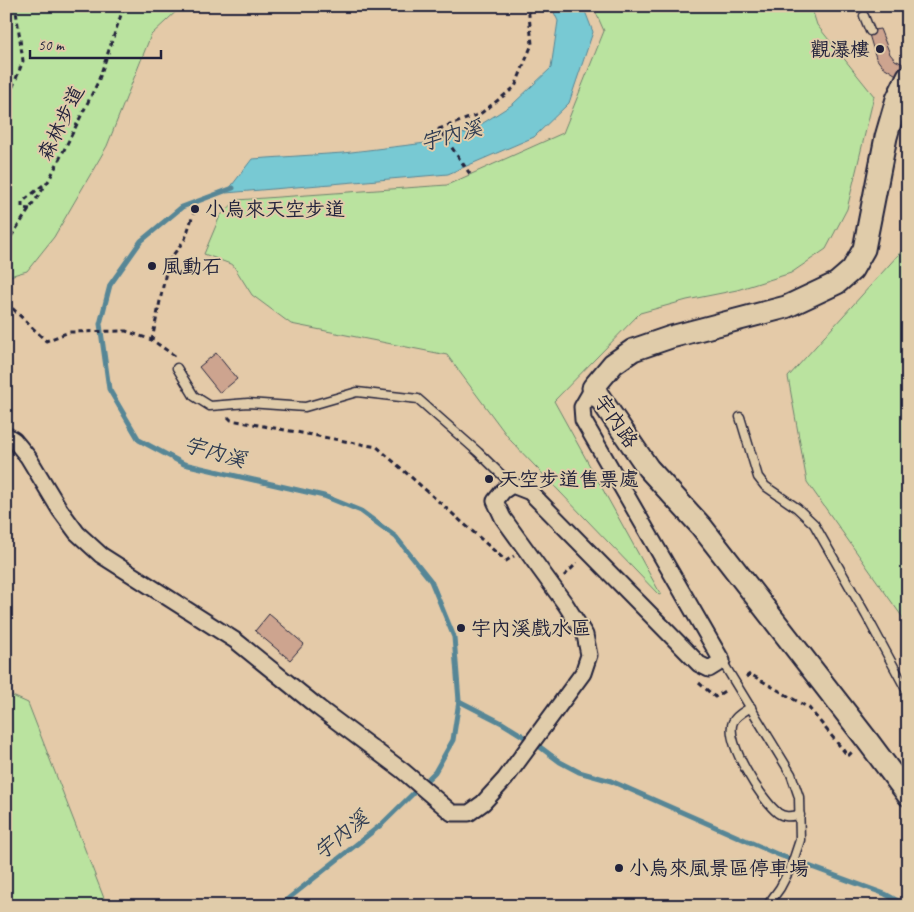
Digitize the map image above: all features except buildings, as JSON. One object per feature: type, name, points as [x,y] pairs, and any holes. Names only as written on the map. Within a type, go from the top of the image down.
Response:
[{"type":"street","name":"宇內路","points":[[906,72],[886,138],[864,249],[852,270],[838,283],[786,307],[671,337],[633,350],[613,364],[593,388],[648,468],[701,526],[868,740],[908,795]]},
{"type":"street","points":[[6,435],[14,440],[28,457],[60,510],[77,533],[101,555],[236,641],[319,708],[403,771],[452,813],[469,813],[483,802],[504,779],[583,673],[588,655],[585,635],[566,605],[503,518],[496,501],[503,490],[512,486],[530,492],[699,664],[709,670],[722,661],[583,420],[582,407],[593,388]]},
{"type":"lane","points":[[864,16],[870,31]]},
{"type":"lane","points":[[177,368],[194,396],[210,406],[248,403],[305,407],[358,392],[418,399],[465,440],[512,486]]},
{"type":"lane","points":[[740,417],[758,477],[765,486],[797,508],[814,524],[908,693]]},
{"type":"lane","points":[[722,661],[791,774],[799,797],[800,840],[791,867],[780,888],[767,906]]},
{"type":"lane","points":[[751,707],[740,714],[733,722],[732,735],[742,761],[759,791],[778,813],[788,817],[800,816]]},
{"type":"path","points":[[6,104],[23,61],[16,11],[13,6]]},
{"type":"path","name":"森林步道","points":[[6,244],[49,180],[98,82],[124,6]]},
{"type":"path","points":[[470,174],[439,129],[480,114],[515,87],[532,44],[528,6]]},
{"type":"path","points":[[30,209],[22,208],[22,202],[49,180]]},
{"type":"path","points":[[152,340],[168,262],[185,239],[195,209]]},
{"type":"path","points":[[6,302],[46,341],[69,332],[126,331],[152,340],[177,358]]},
{"type":"path","points":[[6,312],[16,312]]},
{"type":"path","points":[[219,405],[230,420],[377,447],[506,561],[514,556],[509,549]]},
{"type":"path","points":[[559,580],[583,558]]},
{"type":"path","points":[[736,684],[750,674],[809,708],[848,756],[855,750]]},
{"type":"green space","points":[[6,6],[182,6],[151,35],[107,146],[54,237],[27,271],[6,277]]},
{"type":"green space","points":[[593,6],[811,6],[817,25],[874,96],[847,209],[826,249],[791,273],[737,290],[687,300],[640,313],[554,401],[661,594],[659,595],[511,441],[447,355],[291,324],[252,295],[233,265],[204,254],[220,216],[237,200],[447,185],[563,133],[604,31]]},
{"type":"green space","points":[[908,244],[908,625],[807,482],[788,377]]},
{"type":"green space","points":[[6,693],[28,703],[107,906],[6,906]]},
{"type":"water","points":[[551,6],[583,6],[593,32],[569,103],[534,137],[448,174],[226,193],[252,159],[343,153],[426,143],[469,132],[513,104],[551,68],[558,21]]},
{"type":"waterway","name":"宇內溪","points":[[233,188],[182,207],[141,241],[110,285],[100,324],[109,389],[139,440],[184,464],[324,496],[361,511],[396,537],[431,581],[454,637],[459,701],[453,740],[435,772],[382,824],[279,906]]},
{"type":"waterway","points":[[459,701],[502,723],[536,744],[560,762],[579,772],[611,781],[779,855],[885,894],[907,906]]},
{"type":"place","name":"觀瀑樓","points":[[880,49]]},
{"type":"place","name":"小烏來天空步道","points":[[195,209]]},
{"type":"place","name":"風動石","points":[[152,266]]},
{"type":"place","name":"天空步道售票處","points":[[489,479]]},
{"type":"place","name":"宇內溪戲水區","points":[[461,628]]},
{"type":"place","name":"小烏來風景區停車場","points":[[619,868]]}]
